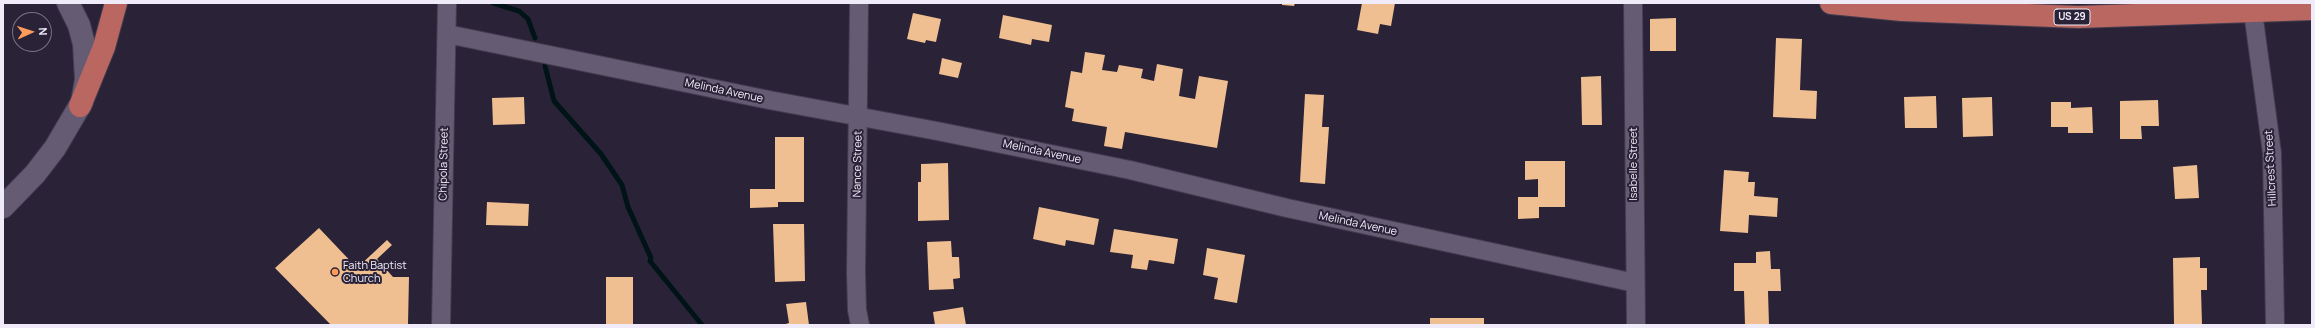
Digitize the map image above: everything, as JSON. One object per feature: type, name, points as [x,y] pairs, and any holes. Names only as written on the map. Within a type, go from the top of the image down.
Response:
[{"type":"main road","points":[[80,106],[104,47],[116,3]]},
{"type":"main road","name":"US 29","points":[[1831,3],[1902,10],[2078,17],[2312,9]]},
{"type":"street","points":[[3,207],[35,174],[55,148],[80,106],[86,80],[84,44],[79,25],[68,3]]},
{"type":"street","name":"Chipola Street","points":[[441,325],[447,3]]},
{"type":"street","name":"Nance Street","points":[[859,3],[856,273],[857,310],[860,325]]},
{"type":"street","name":"Isabelle Street","points":[[1633,3],[1636,325]]},
{"type":"street","name":"Hillcrest Street","points":[[2253,12],[2272,153],[2275,325]]},
{"type":"street","name":"Melinda Avenue","points":[[447,34],[1130,170],[1288,208],[1635,283]]},
{"type":"building","points":[[1282,3],[1295,3],[1294,6],[1282,5]]},
{"type":"building","points":[[1362,3],[1395,3],[1391,26],[1380,24],[1378,34],[1357,30]]},
{"type":"building","points":[[913,13],[941,19],[936,42],[926,40],[925,43],[907,39]]},
{"type":"building","points":[[1003,15],[1052,25],[1049,42],[1032,39],[1031,45],[999,38]]},
{"type":"building","points":[[1676,18],[1676,51],[1650,51],[1650,19]]},
{"type":"building","points":[[1776,38],[1802,39],[1800,90],[1817,91],[1816,119],[1773,117]]},
{"type":"building","points":[[1085,52],[1105,55],[1102,70],[1117,72],[1119,65],[1143,69],[1141,78],[1154,81],[1157,64],[1183,69],[1179,96],[1195,99],[1199,76],[1228,81],[1217,148],[1125,132],[1122,149],[1104,146],[1107,127],[1072,121],[1074,109],[1065,107],[1071,71],[1082,73]]},
{"type":"building","points":[[942,58],[962,63],[958,78],[939,74]]},
{"type":"building","points":[[1601,76],[1602,125],[1582,125],[1581,77]]},
{"type":"building","points":[[1305,94],[1324,95],[1322,127],[1329,127],[1325,184],[1300,182]]},
{"type":"building","points":[[1936,96],[1937,128],[1905,128],[1904,97]]},
{"type":"building","points":[[524,97],[525,124],[493,125],[492,98]]},
{"type":"building","points":[[1992,97],[1993,136],[1963,137],[1962,98]]},
{"type":"building","points":[[2158,100],[2159,126],[2141,126],[2142,139],[2120,139],[2120,101]]},
{"type":"building","points":[[2051,102],[2071,102],[2071,108],[2092,107],[2093,133],[2068,133],[2068,127],[2051,127]]},
{"type":"building","points":[[775,137],[804,137],[804,202],[778,202],[778,207],[750,208],[750,189],[775,189]]},
{"type":"building","points":[[1525,161],[1565,161],[1565,207],[1539,207],[1539,218],[1518,219],[1518,197],[1538,197],[1538,179],[1525,180]]},
{"type":"building","points":[[948,163],[949,220],[918,221],[918,182],[921,182],[921,164]]},
{"type":"building","points":[[2197,165],[2199,198],[2175,199],[2173,167]]},
{"type":"building","points":[[1724,170],[1749,172],[1748,182],[1755,182],[1754,196],[1778,198],[1777,217],[1749,215],[1748,233],[1720,231]]},
{"type":"building","points":[[487,202],[529,204],[528,226],[486,225]]},
{"type":"building","points":[[1039,207],[1099,219],[1094,245],[1066,240],[1065,246],[1033,239]]},
{"type":"building","points":[[773,224],[804,224],[805,281],[775,282]]},
{"type":"building","name":"Faith Baptist Church","points":[[319,228],[357,268],[387,240],[392,245],[377,259],[393,277],[409,277],[408,325],[331,325],[275,268]]},
{"type":"building","points":[[1114,229],[1178,239],[1174,264],[1149,260],[1147,270],[1131,268],[1133,255],[1110,252]]},
{"type":"building","points":[[951,241],[952,257],[959,257],[960,278],[953,279],[954,289],[929,290],[927,242]]},
{"type":"building","points":[[1207,248],[1245,255],[1237,303],[1214,299],[1218,278],[1203,275]]},
{"type":"building","points":[[1770,251],[1771,269],[1780,269],[1781,291],[1768,291],[1769,325],[1745,325],[1744,291],[1734,291],[1734,263],[1756,263],[1756,252]]},
{"type":"building","points":[[2200,257],[2200,268],[2207,268],[2207,290],[2201,290],[2202,324],[2174,324],[2173,258]]},
{"type":"building","points":[[606,277],[633,277],[633,325],[606,325]]},
{"type":"building","points":[[806,302],[809,325],[782,325],[789,323],[786,304]]},
{"type":"building","points":[[963,307],[966,325],[935,325],[933,312]]},
{"type":"building","points":[[1430,318],[1484,318],[1484,325],[1430,325]]},
{"type":"waterway","points":[[493,3],[519,11],[528,19],[535,38]]},
{"type":"waterway","points":[[545,66],[554,101],[601,154],[622,185],[628,207],[651,258],[650,261],[702,325]]},
{"type":"place","name":"Faith Baptist Church","points":[[335,272]]}]
